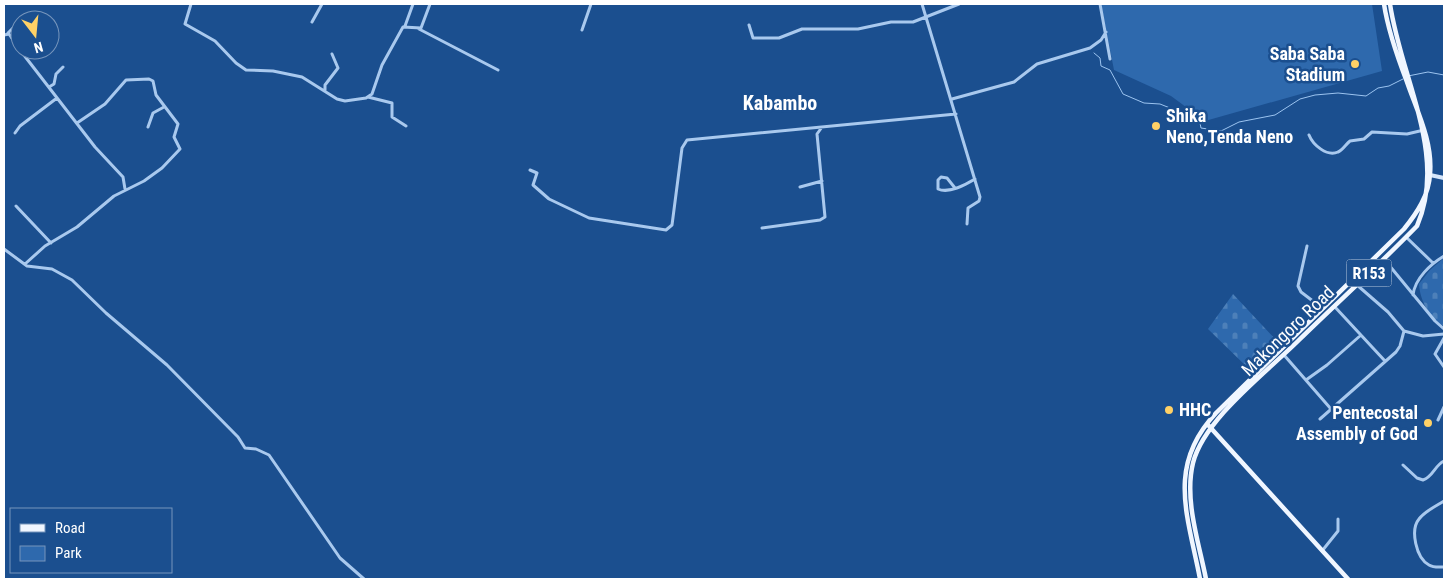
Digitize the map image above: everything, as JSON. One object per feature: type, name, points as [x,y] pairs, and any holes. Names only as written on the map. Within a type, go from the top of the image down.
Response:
[{"type":"main road","name":"Makongoro Road","points":[[1200,579],[1186,504],[1184,482],[1186,464],[1193,444],[1206,424],[1404,229],[1422,202],[1430,176],[1430,160],[1424,130],[1410,82],[1384,4]]},
{"type":"main road","name":"Makongoro Road","points":[[1390,4],[1404,65]]},
{"type":"main road","name":"Makongoro Road","points":[[1410,82],[1433,137]]},
{"type":"main road","points":[[1436,186],[1438,168]]},
{"type":"main road","name":"Makongoro Road","points":[[1206,579],[1193,514],[1190,484],[1196,454],[1211,428],[1406,237],[1424,216],[1432,201]]},
{"type":"main road","points":[[1206,424],[1348,579]]},
{"type":"street","points":[[192,4],[185,24],[222,46],[241,68],[251,71],[279,72],[302,77],[341,101],[368,97],[392,103],[392,117],[406,126]]},
{"type":"street","points":[[312,22],[322,4]]},
{"type":"street","points":[[368,97],[374,91],[382,65],[404,26],[413,4]]},
{"type":"street","points":[[418,29],[424,24],[430,4]]},
{"type":"street","points":[[582,30],[591,4]]},
{"type":"street","points":[[922,4],[952,99],[980,199],[968,208],[967,224]]},
{"type":"street","points":[[749,26],[753,38],[774,38],[802,29],[858,28],[891,22],[913,22],[959,4]]},
{"type":"street","points":[[1100,4],[1110,59]]},
{"type":"street","points":[[404,26],[418,29],[498,70]]},
{"type":"street","points":[[952,99],[1014,82],[1037,64],[1090,48],[1101,40],[1106,32]]},
{"type":"street","points":[[326,92],[325,85],[338,68],[332,54]]},
{"type":"street","points":[[28,60],[102,156],[123,177],[126,184],[124,191]]},
{"type":"street","points":[[49,87],[54,84],[56,74],[63,67]]},
{"type":"street","points":[[25,264],[51,243],[77,227],[110,200],[162,168],[180,149],[174,137],[178,124],[156,94],[152,80],[126,79],[105,104],[77,122]]},
{"type":"street","points":[[15,133],[20,126],[57,98]]},
{"type":"street","points":[[148,126],[153,113],[164,107]]},
{"type":"street","points":[[530,170],[536,173],[533,185],[540,193],[584,216],[606,222],[666,230],[672,226],[682,148],[687,140],[956,114]]},
{"type":"street","points":[[762,228],[824,219],[826,210],[817,134],[822,126]]},
{"type":"street","points":[[1309,135],[1315,145],[1334,153],[1340,151],[1350,141],[1364,139],[1372,132],[1407,134],[1424,130]]},
{"type":"street","points":[[1430,176],[1444,178]]},
{"type":"street","points":[[955,188],[947,178],[941,177],[938,180],[937,186],[940,190],[955,188],[975,179]]},
{"type":"street","points":[[800,187],[822,181]]},
{"type":"street","points":[[16,206],[51,243]]},
{"type":"street","points":[[1406,237],[1433,263]]},
{"type":"street","points":[[1307,246],[1298,286],[1301,292],[1322,308]]},
{"type":"street","points":[[4,249],[28,267],[52,269],[72,280],[106,314],[167,365],[238,437],[245,448],[256,449],[269,455],[302,500],[318,528],[359,579]]},
{"type":"street","points":[[1413,295],[1416,283],[1433,263],[1444,256]]},
{"type":"street","points":[[1383,259],[1435,322],[1444,329]]},
{"type":"street","points":[[1357,285],[1384,308],[1404,332],[1423,336],[1444,334]]},
{"type":"street","points":[[1334,306],[1385,361]]},
{"type":"street","points":[[1320,419],[1400,346],[1404,332]]},
{"type":"street","points":[[1306,380],[1361,335]]},
{"type":"street","points":[[1444,338],[1435,354],[1444,367]]},
{"type":"street","points":[[1284,355],[1330,409]]},
{"type":"street","points":[[1438,420],[1444,407]]},
{"type":"street","points":[[1403,465],[1417,478],[1422,480],[1429,477],[1440,463],[1444,462]]},
{"type":"street","points":[[1444,501],[1421,516],[1416,524],[1415,532],[1417,545],[1424,561],[1433,567],[1444,566]]},
{"type":"street","points":[[1322,551],[1338,531],[1338,519]]},
{"type":"street","points":[[349,568],[364,579]]},
{"type":"green space","points":[[1101,4],[1372,4],[1382,71],[1205,121],[1171,96],[1114,70]]},
{"type":"green space","points":[[1444,258],[1444,326],[1426,308],[1419,284],[1430,270]]},
{"type":"green space","points":[[1233,294],[1276,340],[1248,368],[1208,329]]},
{"type":"waterway","points":[[1094,53],[1100,58],[1101,66],[1110,70],[1123,94],[1144,103],[1160,104],[1175,110],[1194,122],[1200,123],[1201,128],[1221,131],[1239,122],[1275,115],[1300,99],[1315,95],[1338,93],[1366,96],[1378,88],[1389,86],[1403,79]]},
{"type":"waterway","points":[[1408,76],[1428,72],[1444,75]]},
{"type":"place","name":"Saba Saba Stadium","points":[[1355,64]]},
{"type":"place","name":"Shika Neno,Tenda Neno","points":[[1156,126]]},
{"type":"place","name":"HHC","points":[[1169,410]]},
{"type":"place","name":"Pentecostal Assembly of God","points":[[1428,423]]},
{"type":"district","name":"Kabambo","points":[[780,103]]}]
